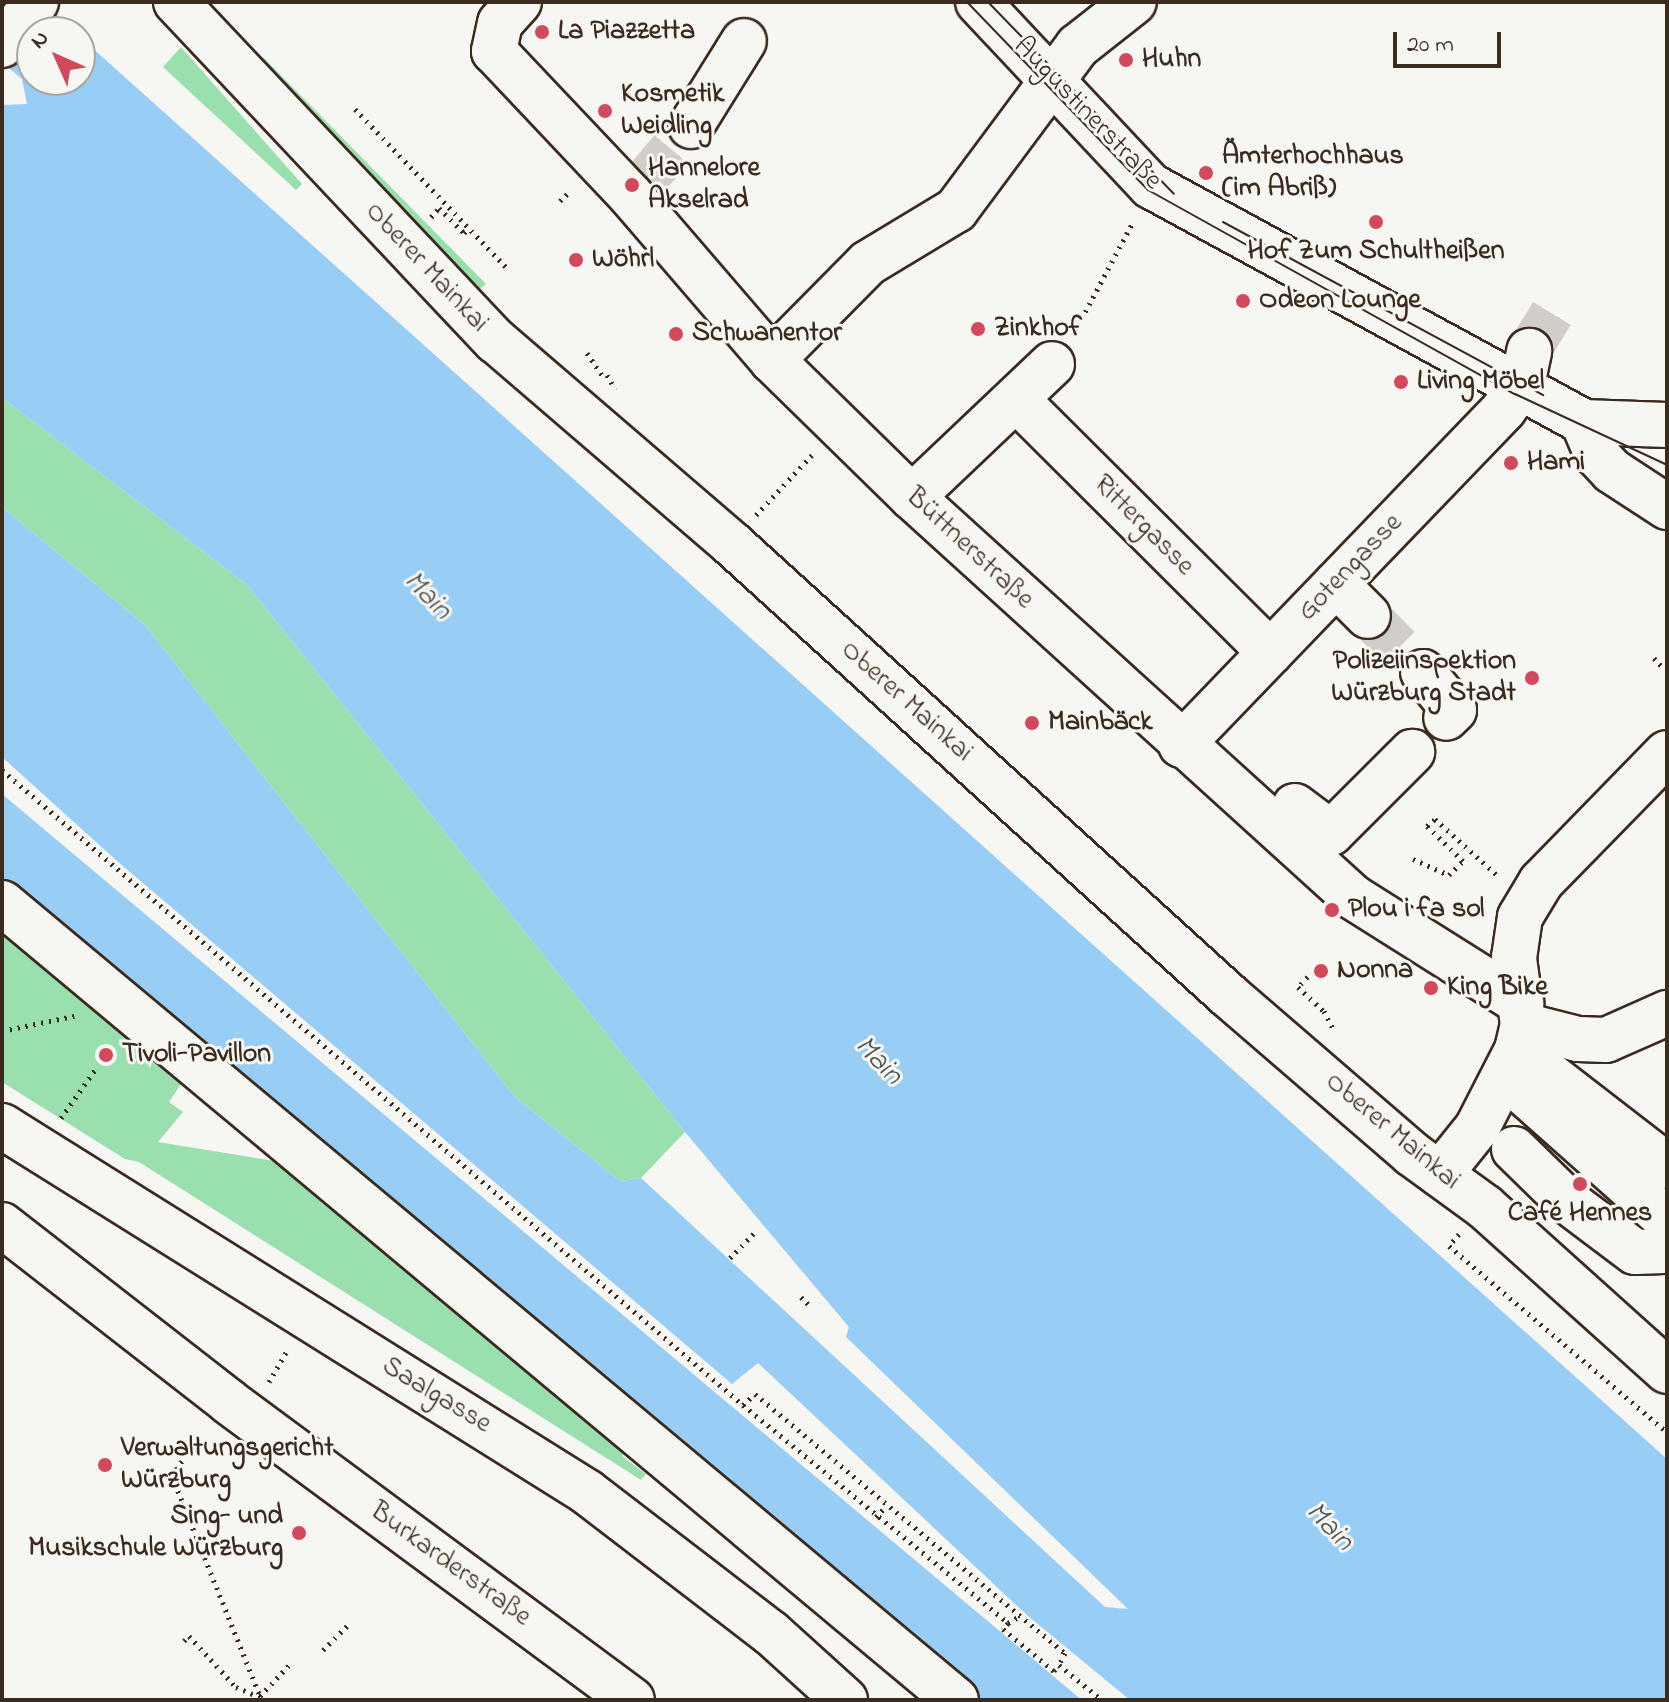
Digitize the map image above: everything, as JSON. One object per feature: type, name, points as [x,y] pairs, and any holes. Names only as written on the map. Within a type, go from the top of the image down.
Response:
[{"type":"street","points":[[2,45],[36,2]]},
{"type":"street","name":"Oberer Mainkai","points":[[176,2],[496,341],[732,544],[1228,995],[1440,1174],[1485,1207],[1667,1371]]},
{"type":"street","name":"Augustinerstraße","points":[[978,2],[1151,186],[1524,370],[1583,422],[1667,425]]},
{"type":"street","points":[[772,360],[868,263],[956,210],[1078,46],[1134,2]]},
{"type":"street","name":"Büttnerstraße","points":[[509,12],[494,51],[637,190],[772,360],[912,497],[1205,736],[1353,897],[1521,1042]]},
{"type":"street","points":[[691,126],[744,41]]},
{"type":"street","points":[[912,497],[1052,364]]},
{"type":"street","name":"Gotengasse","points":[[1205,736],[1270,652],[1336,584],[1524,370]]},
{"type":"street","name":"Rittergasse","points":[[1016,399],[1270,652]]},
{"type":"street","points":[[1583,422],[1597,455],[1612,471],[1667,507]]},
{"type":"street","points":[[1336,584],[1368,616]]},
{"type":"street","points":[[1423,672],[1454,710],[1446,718]]},
{"type":"street","points":[[1295,806],[1331,833],[1412,752]]},
{"type":"street","points":[[1440,1174],[1477,1128],[1521,1042],[1513,947],[1520,917],[1541,882],[1667,753]]},
{"type":"street","points":[[2,903],[956,1700]]},
{"type":"street","points":[[1521,1042],[1606,1040],[1650,1021]]},
{"type":"street","points":[[1521,1042],[1667,1166]]},
{"type":"street","points":[[1521,1042],[1667,1220]]},
{"type":"street","name":"Saalgasse","points":[[2,1126],[587,1492],[771,1633],[827,1694]]},
{"type":"street","points":[[1514,1149],[1569,1202],[1635,1252],[1667,1251]]},
{"type":"street","name":"Burkarderstraße","points":[[2,1225],[248,1417],[632,1700]]},
{"type":"path","points":[[355,109],[508,269]]},
{"type":"path","points":[[1052,364],[1085,318],[1151,186]]},
{"type":"path","points":[[439,208],[464,233],[469,228]]},
{"type":"path","points":[[587,353],[604,378]]},
{"type":"path","points":[[751,520],[841,426]]},
{"type":"path","points":[[1654,658],[1662,667]]},
{"type":"path","points":[[2,770],[743,1405],[1008,1623]]},
{"type":"path","points":[[1413,859],[1449,875],[1463,861],[1427,826],[1435,819],[1478,858]]},
{"type":"path","points":[[1313,971],[1298,987],[1324,1011],[1332,1027]]},
{"type":"path","points":[[2,1031],[79,1015]]},
{"type":"path","points":[[66,1112],[97,1067]]},
{"type":"path","points":[[730,1258],[756,1231]]},
{"type":"path","points":[[1459,1235],[1449,1246],[1667,1432]]},
{"type":"path","points":[[801,1297],[808,1304]]},
{"type":"path","points":[[248,1417],[305,1318]]},
{"type":"path","points":[[743,1405],[755,1394],[1065,1653],[1054,1671],[1003,1629],[1020,1616]]},
{"type":"path","points":[[182,1461],[172,1476],[263,1698]]},
{"type":"path","points":[[876,1517],[887,1505]]},
{"type":"path","points":[[323,1650],[350,1623]]},
{"type":"path","points":[[184,1641],[189,1636],[236,1687],[263,1698]]},
{"type":"path","points":[[263,1698],[290,1664]]},
{"type":"path","points":[[1059,1665],[1094,1697],[1102,1700]]},
{"type":"green space","points":[[181,47],[302,184],[296,190],[163,67]]},
{"type":"green space","points":[[263,57],[486,284],[480,289],[253,68]]},
{"type":"green space","points":[[2,398],[247,585],[685,1132],[641,1178],[620,1181],[514,1096],[145,625],[2,507]]},
{"type":"green space","points":[[2,913],[187,1075],[169,1102],[183,1112],[158,1142],[287,1163],[628,1446],[622,1456],[646,1474],[641,1480],[139,1162],[125,1159],[2,1082]]},
{"type":"water","points":[[2,2],[42,2],[57,16],[16,16],[16,74],[2,62]]},
{"type":"water","name":"Main","points":[[96,51],[1667,1459],[1667,1700],[1130,1700],[1028,1616],[758,1363],[732,1384],[117,861],[2,757],[2,507],[145,625],[514,1096],[620,1181],[641,1178],[1105,1607],[1128,1609],[846,1337],[849,1327],[685,1132],[247,585],[2,398],[2,105],[27,104],[25,96],[96,96]]},
{"type":"water","points":[[2,794],[1079,1698],[949,1700],[2,905]]},
{"type":"tunnel","points":[[643,183],[691,126]]},
{"type":"tunnel","points":[[1529,351],[1560,300]]},
{"type":"tunnel","points":[[1368,616],[1423,672]]},
{"type":"tram line","points":[[967,2],[1148,190],[1515,394],[1667,465]]},
{"type":"tram line","points":[[988,2],[1174,194]]},
{"type":"tram line","points":[[1223,222],[1543,395]]},
{"type":"place","name":"La Piazzetta","points":[[542,32]]},
{"type":"place","name":"Huhn","points":[[1126,60]]},
{"type":"place","name":"Kosmetik Weidling","points":[[605,111]]},
{"type":"place","name":"Ämterhochhaus (im Abriß)","points":[[1206,173]]},
{"type":"place","name":"Hannelore Akselrad","points":[[632,185]]},
{"type":"place","name":"Hof Zum Schultheißen","points":[[1376,222]]},
{"type":"place","name":"Wöhrl","points":[[576,260]]},
{"type":"place","name":"Odeon Lounge","points":[[1243,301]]},
{"type":"place","name":"Zinkhof","points":[[978,329]]},
{"type":"place","name":"Schwanentor","points":[[676,334]]},
{"type":"place","name":"Living Möbel","points":[[1401,382]]},
{"type":"place","name":"Hami","points":[[1511,463]]},
{"type":"place","name":"Polizeiinspektion Würzburg Stadt","points":[[1532,678]]},
{"type":"place","name":"Mainbäck","points":[[1032,723]]},
{"type":"place","name":"Plou i fa sol","points":[[1332,910]]},
{"type":"place","name":"Nonna","points":[[1321,971]]},
{"type":"place","name":"King Bike","points":[[1431,988]]},
{"type":"place","name":"Tivoli-Pavillon","points":[[106,1055]]},
{"type":"place","name":"Café Hennes","points":[[1580,1184]]},
{"type":"place","name":"Verwaltungsgericht Würzburg","points":[[105,1465]]},
{"type":"place","name":"Sing- und Musikschule Würzburg","points":[[299,1533]]}]
